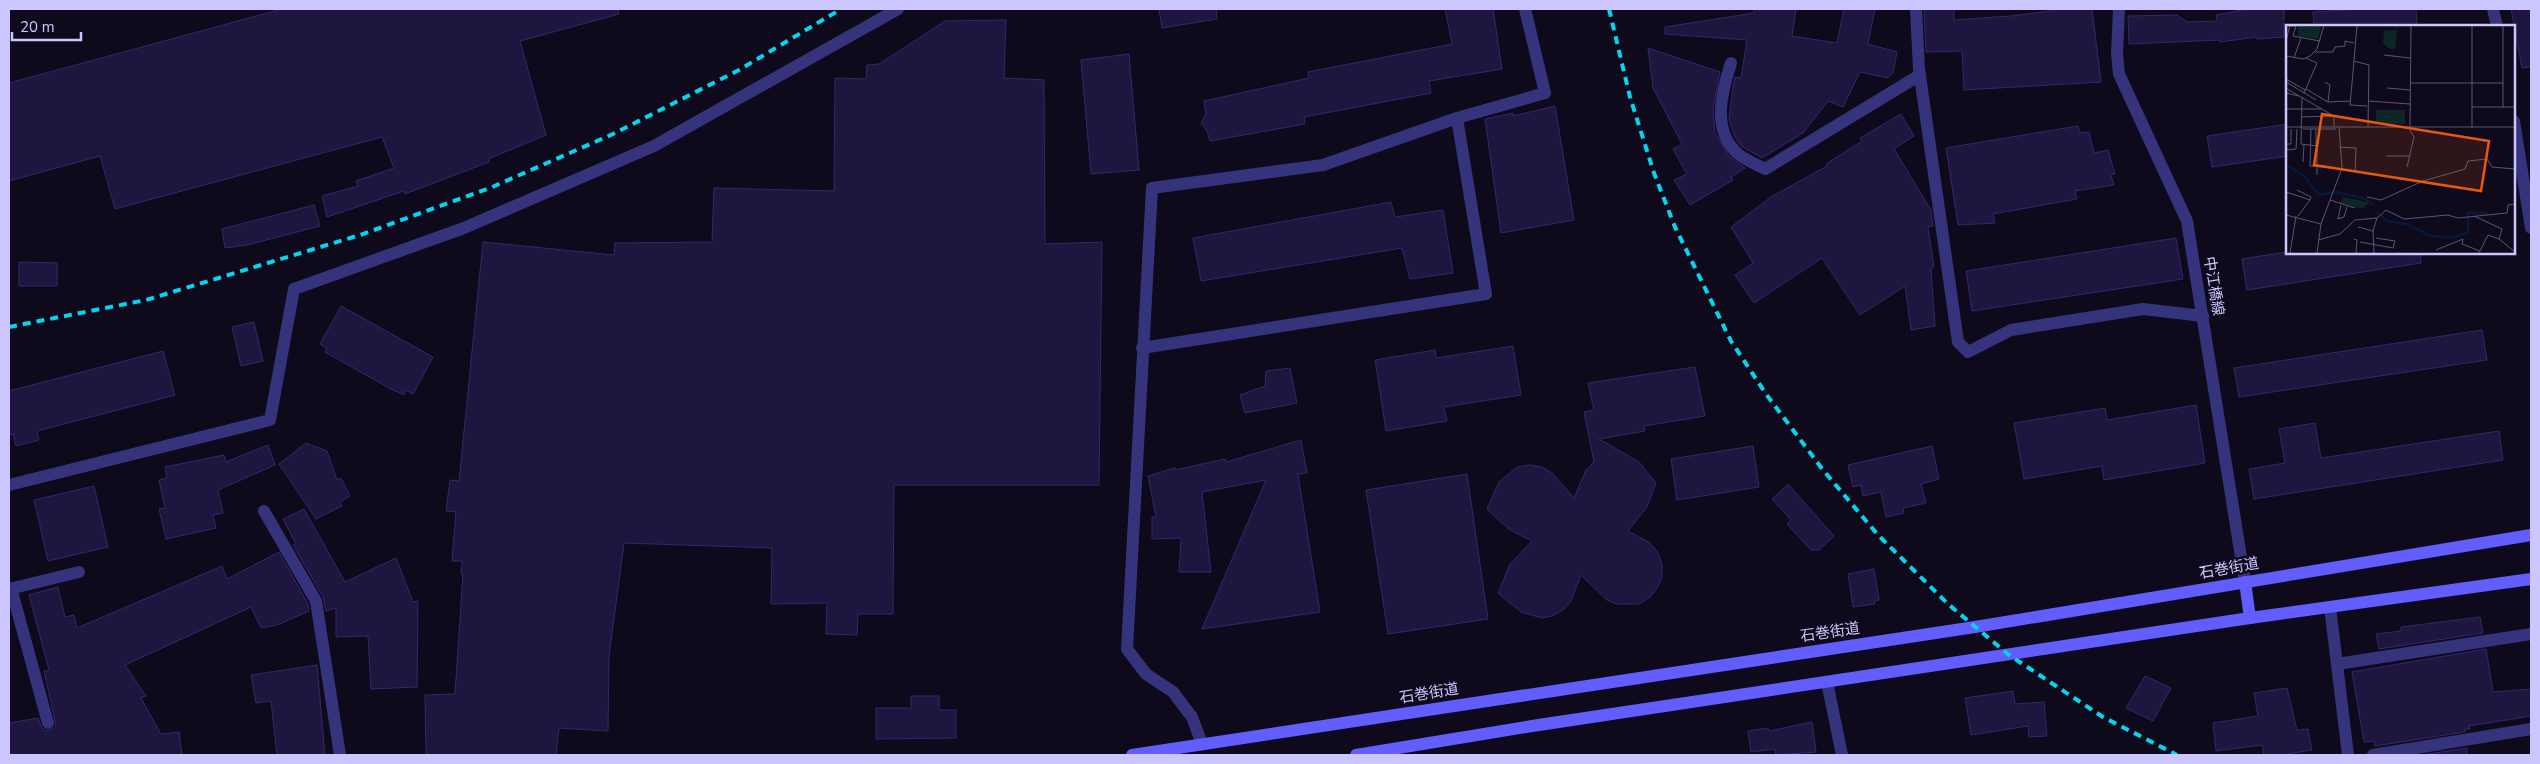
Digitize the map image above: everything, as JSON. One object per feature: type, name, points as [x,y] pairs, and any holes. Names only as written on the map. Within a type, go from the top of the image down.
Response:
[{"type":"street","points":[[9,485],[270,420],[294,289],[464,228],[654,146],[898,9]]},
{"type":"street","points":[[1203,750],[1192,717],[1173,692],[1146,674],[1127,649],[1152,188],[1323,166],[1458,118],[1545,93],[1525,9]]},
{"type":"street","points":[[1916,9],[1920,75],[1958,342],[1968,352],[2011,330],[2143,309],[2203,316]]},
{"type":"street","name":"中江橋線","points":[[2119,9],[2117,54],[2119,74],[2187,221],[2244,582]]},
{"type":"street","points":[[2493,9],[2497,25]]},
{"type":"street","points":[[1731,63],[1722,92],[1722,134],[1736,152],[1765,169],[1920,75]]},
{"type":"street","points":[[1142,348],[1486,294],[1458,118]]},
{"type":"street","points":[[2515,127],[2531,228]]},
{"type":"street","points":[[264,511],[316,601],[340,755]]},
{"type":"street","name":"石巻街道","points":[[1132,755],[1203,750],[1975,627],[2531,535]]},
{"type":"street","points":[[48,723],[10,588],[79,572]]},
{"type":"street","points":[[1356,755],[2250,618],[2531,579]]},
{"type":"street","points":[[2244,582],[2250,618]]},
{"type":"street","points":[[2330,607],[2348,755]]},
{"type":"street","points":[[2337,664],[2531,634]]},
{"type":"street","points":[[1827,682],[1842,755]]},
{"type":"street","points":[[2374,755],[2531,729]]},
{"type":"building","points":[[282,9],[618,9],[619,14],[520,41],[546,135],[488,159],[489,162],[405,194],[404,191],[327,217],[322,196],[358,186],[356,181],[394,168],[382,137],[115,209],[100,156],[9,181],[9,83]]},
{"type":"building","points":[[1159,9],[1216,9],[1217,19],[1162,28]]},
{"type":"building","points":[[1445,9],[1493,9],[1502,69],[1429,81],[1431,93],[1304,117],[1305,124],[1210,141],[1207,131],[1201,123],[1206,114],[1204,101],[1309,78],[1308,72],[1452,44]]},
{"type":"building","points":[[1754,9],[1796,9],[1792,36],[1837,43],[1844,9],[1875,9],[1868,44],[1897,52],[1893,73],[1887,78],[1860,72],[1843,107],[1828,101],[1803,133],[1762,158],[1741,146],[1735,137],[1729,119],[1735,77],[1741,78],[1747,40],[1665,34],[1665,27],[1754,13]]},
{"type":"building","points":[[1924,9],[1954,9],[1954,20],[2010,16],[2051,11],[2051,9],[2092,9],[2101,82],[1964,90],[1962,51],[1926,52]]},
{"type":"building","points":[[2247,9],[2284,9],[2284,37],[2257,39],[2256,37],[2220,42],[2219,40],[2129,44],[2128,16],[2177,15],[2187,22],[2217,21],[2216,15]]},
{"type":"building","points":[[2361,9],[2416,9],[2417,25],[2314,25],[2313,12]]},
{"type":"building","points":[[2511,9],[2531,9],[2531,67],[2522,68]]},
{"type":"building","points":[[1006,20],[1004,78],[1044,80],[1045,244],[1102,242],[1099,485],[894,485],[893,614],[858,614],[857,635],[826,634],[827,603],[771,604],[772,548],[624,543],[609,656],[608,731],[559,728],[556,755],[426,755],[425,695],[455,694],[463,574],[461,574],[462,561],[452,561],[456,512],[446,511],[450,480],[459,481],[483,242],[614,255],[615,243],[712,242],[714,188],[834,191],[835,78],[866,79],[867,65],[879,64],[945,21]]},
{"type":"building","points":[[1648,48],[1720,72],[1713,108],[1715,133],[1729,156],[1745,168],[1731,177],[1733,180],[1690,205],[1674,180],[1687,174],[1673,149],[1682,144],[1653,88]]},
{"type":"building","points":[[1129,54],[1139,170],[1091,174],[1081,60]]},
{"type":"building","points":[[1555,106],[1574,220],[1501,233],[1485,119],[1513,113],[1513,116]]},
{"type":"building","points":[[1901,114],[1914,136],[1894,149],[1931,210],[1933,226],[1928,227],[1934,267],[1931,269],[1935,326],[1911,330],[1905,286],[1860,315],[1822,258],[1754,303],[1735,275],[1753,263],[1731,227],[1771,197],[1827,166],[1826,164],[1862,141],[1860,138]]},
{"type":"building","points":[[2286,124],[2286,156],[2212,167],[2207,136]]},
{"type":"building","points":[[2078,126],[2080,133],[2089,132],[2094,153],[2108,150],[2115,174],[2111,175],[2114,185],[2075,191],[2077,199],[1993,214],[1995,223],[1958,225],[1946,148]]},
{"type":"building","points":[[1391,202],[1395,217],[1443,210],[1453,273],[1410,279],[1402,248],[1201,281],[1193,238]]},
{"type":"building","points":[[314,205],[320,226],[247,245],[225,248],[222,229]]},
{"type":"building","points":[[2176,238],[2183,279],[1972,311],[1966,271]]},
{"type":"building","points":[[2286,252],[2286,254],[2420,254],[2421,263],[2247,290],[2242,259]]},
{"type":"building","points":[[19,262],[57,263],[57,286],[19,286]]},
{"type":"building","points":[[341,306],[433,357],[413,394],[406,390],[404,395],[391,389],[325,352],[327,348],[320,344]]},
{"type":"building","points":[[254,322],[263,361],[241,366],[232,327]]},
{"type":"building","points":[[2482,330],[2487,360],[2239,397],[2234,368]]},
{"type":"building","points":[[1513,346],[1521,395],[1444,407],[1447,421],[1386,431],[1375,360],[1435,350],[1436,358]]},
{"type":"building","points":[[163,351],[175,395],[37,431],[39,440],[16,446],[13,434],[9,435],[9,391]]},
{"type":"building","points":[[1695,367],[1705,416],[1644,426],[1645,431],[1599,439],[1639,462],[1656,483],[1647,507],[1628,531],[1650,543],[1658,553],[1662,564],[1662,577],[1657,588],[1650,597],[1639,604],[1617,604],[1607,600],[1581,575],[1571,601],[1563,610],[1552,616],[1542,618],[1521,612],[1498,593],[1510,564],[1532,541],[1510,530],[1487,509],[1499,482],[1517,467],[1530,465],[1542,467],[1552,473],[1574,498],[1586,470],[1594,462],[1584,412],[1594,410],[1588,383]]},
{"type":"building","points":[[1290,368],[1297,403],[1245,413],[1240,395],[1265,386],[1266,371]]},
{"type":"building","points":[[2196,405],[2205,463],[2104,480],[2102,466],[2024,479],[2014,423],[2105,408],[2107,420]]},
{"type":"building","points":[[2315,423],[2321,458],[2499,431],[2503,460],[2254,499],[2249,469],[2285,463],[2279,429]]},
{"type":"building","points":[[1301,440],[1307,473],[1298,474],[1320,612],[1202,629],[1266,480],[1202,492],[1211,572],[1179,572],[1181,538],[1152,539],[1152,517],[1156,517],[1148,476],[1175,468],[1175,470],[1225,459],[1226,462]]},
{"type":"building","points":[[306,443],[327,451],[337,480],[341,478],[350,496],[340,502],[342,506],[316,519],[279,464]]},
{"type":"building","points":[[268,445],[275,465],[218,490],[223,513],[213,515],[216,528],[166,539],[159,509],[165,508],[159,480],[167,478],[165,467],[224,455],[226,462]]},
{"type":"building","points":[[1753,446],[1759,487],[1677,500],[1671,459]]},
{"type":"building","points":[[1932,446],[1939,479],[1921,484],[1926,503],[1903,508],[1904,513],[1886,517],[1881,492],[1863,496],[1861,485],[1853,487],[1848,465]]},
{"type":"building","points":[[1467,474],[1488,619],[1388,634],[1366,490]]},
{"type":"building","points":[[1788,484],[1834,536],[1819,550],[1811,550],[1787,524],[1791,520],[1772,499]]},
{"type":"building","points":[[94,486],[108,547],[48,561],[34,500]]},
{"type":"building","points":[[304,509],[345,582],[396,558],[413,602],[418,601],[417,687],[371,689],[368,636],[336,637],[336,608],[326,611],[323,597],[293,545],[296,544],[283,519]]},
{"type":"building","points":[[279,552],[308,604],[309,611],[277,625],[261,628],[251,607],[125,665],[146,696],[141,698],[161,734],[179,732],[182,755],[9,755],[9,723],[38,718],[42,728],[46,731],[53,729],[56,725],[44,671],[49,670],[29,595],[58,587],[65,617],[74,615],[77,628],[222,566],[227,579]]},
{"type":"building","points":[[1874,569],[1879,600],[1874,601],[1875,604],[1853,607],[1848,574]]},
{"type":"building","points":[[2480,617],[2483,633],[2379,649],[2376,634],[2401,631],[2401,627]]},
{"type":"building","points":[[2486,649],[2493,692],[2531,689],[2531,716],[2469,726],[2470,729],[2465,729],[2465,732],[2375,746],[2374,741],[2364,742],[2352,672]]},
{"type":"building","points":[[317,665],[325,755],[277,755],[271,701],[256,703],[251,675]]},
{"type":"building","points":[[2145,676],[2171,688],[2153,721],[2126,708]]},
{"type":"building","points":[[2287,688],[2297,730],[2308,729],[2312,750],[2281,755],[2264,755],[2262,745],[2216,751],[2213,723],[2258,716],[2254,693]]},
{"type":"building","points":[[2013,691],[2015,704],[2044,702],[2047,736],[2029,737],[2028,726],[1971,735],[1965,698]]},
{"type":"building","points":[[911,696],[939,696],[939,710],[956,710],[956,738],[876,739],[876,708],[911,708]]},
{"type":"building","points":[[1812,722],[1816,752],[1776,755],[1775,749],[1751,752],[1748,731],[1768,728],[1769,731]]},
{"type":"building","points":[[2467,748],[2467,755],[2422,755]]},
{"type":"railway","points":[[9,327],[146,300],[360,235],[490,188],[613,134],[739,70],[841,9]]},
{"type":"railway","points":[[1609,9],[1630,97],[1654,173],[1675,227],[1731,341],[1766,394],[1823,470],[1878,535],[1948,604],[2009,655],[2103,717],[2177,755]]}]
